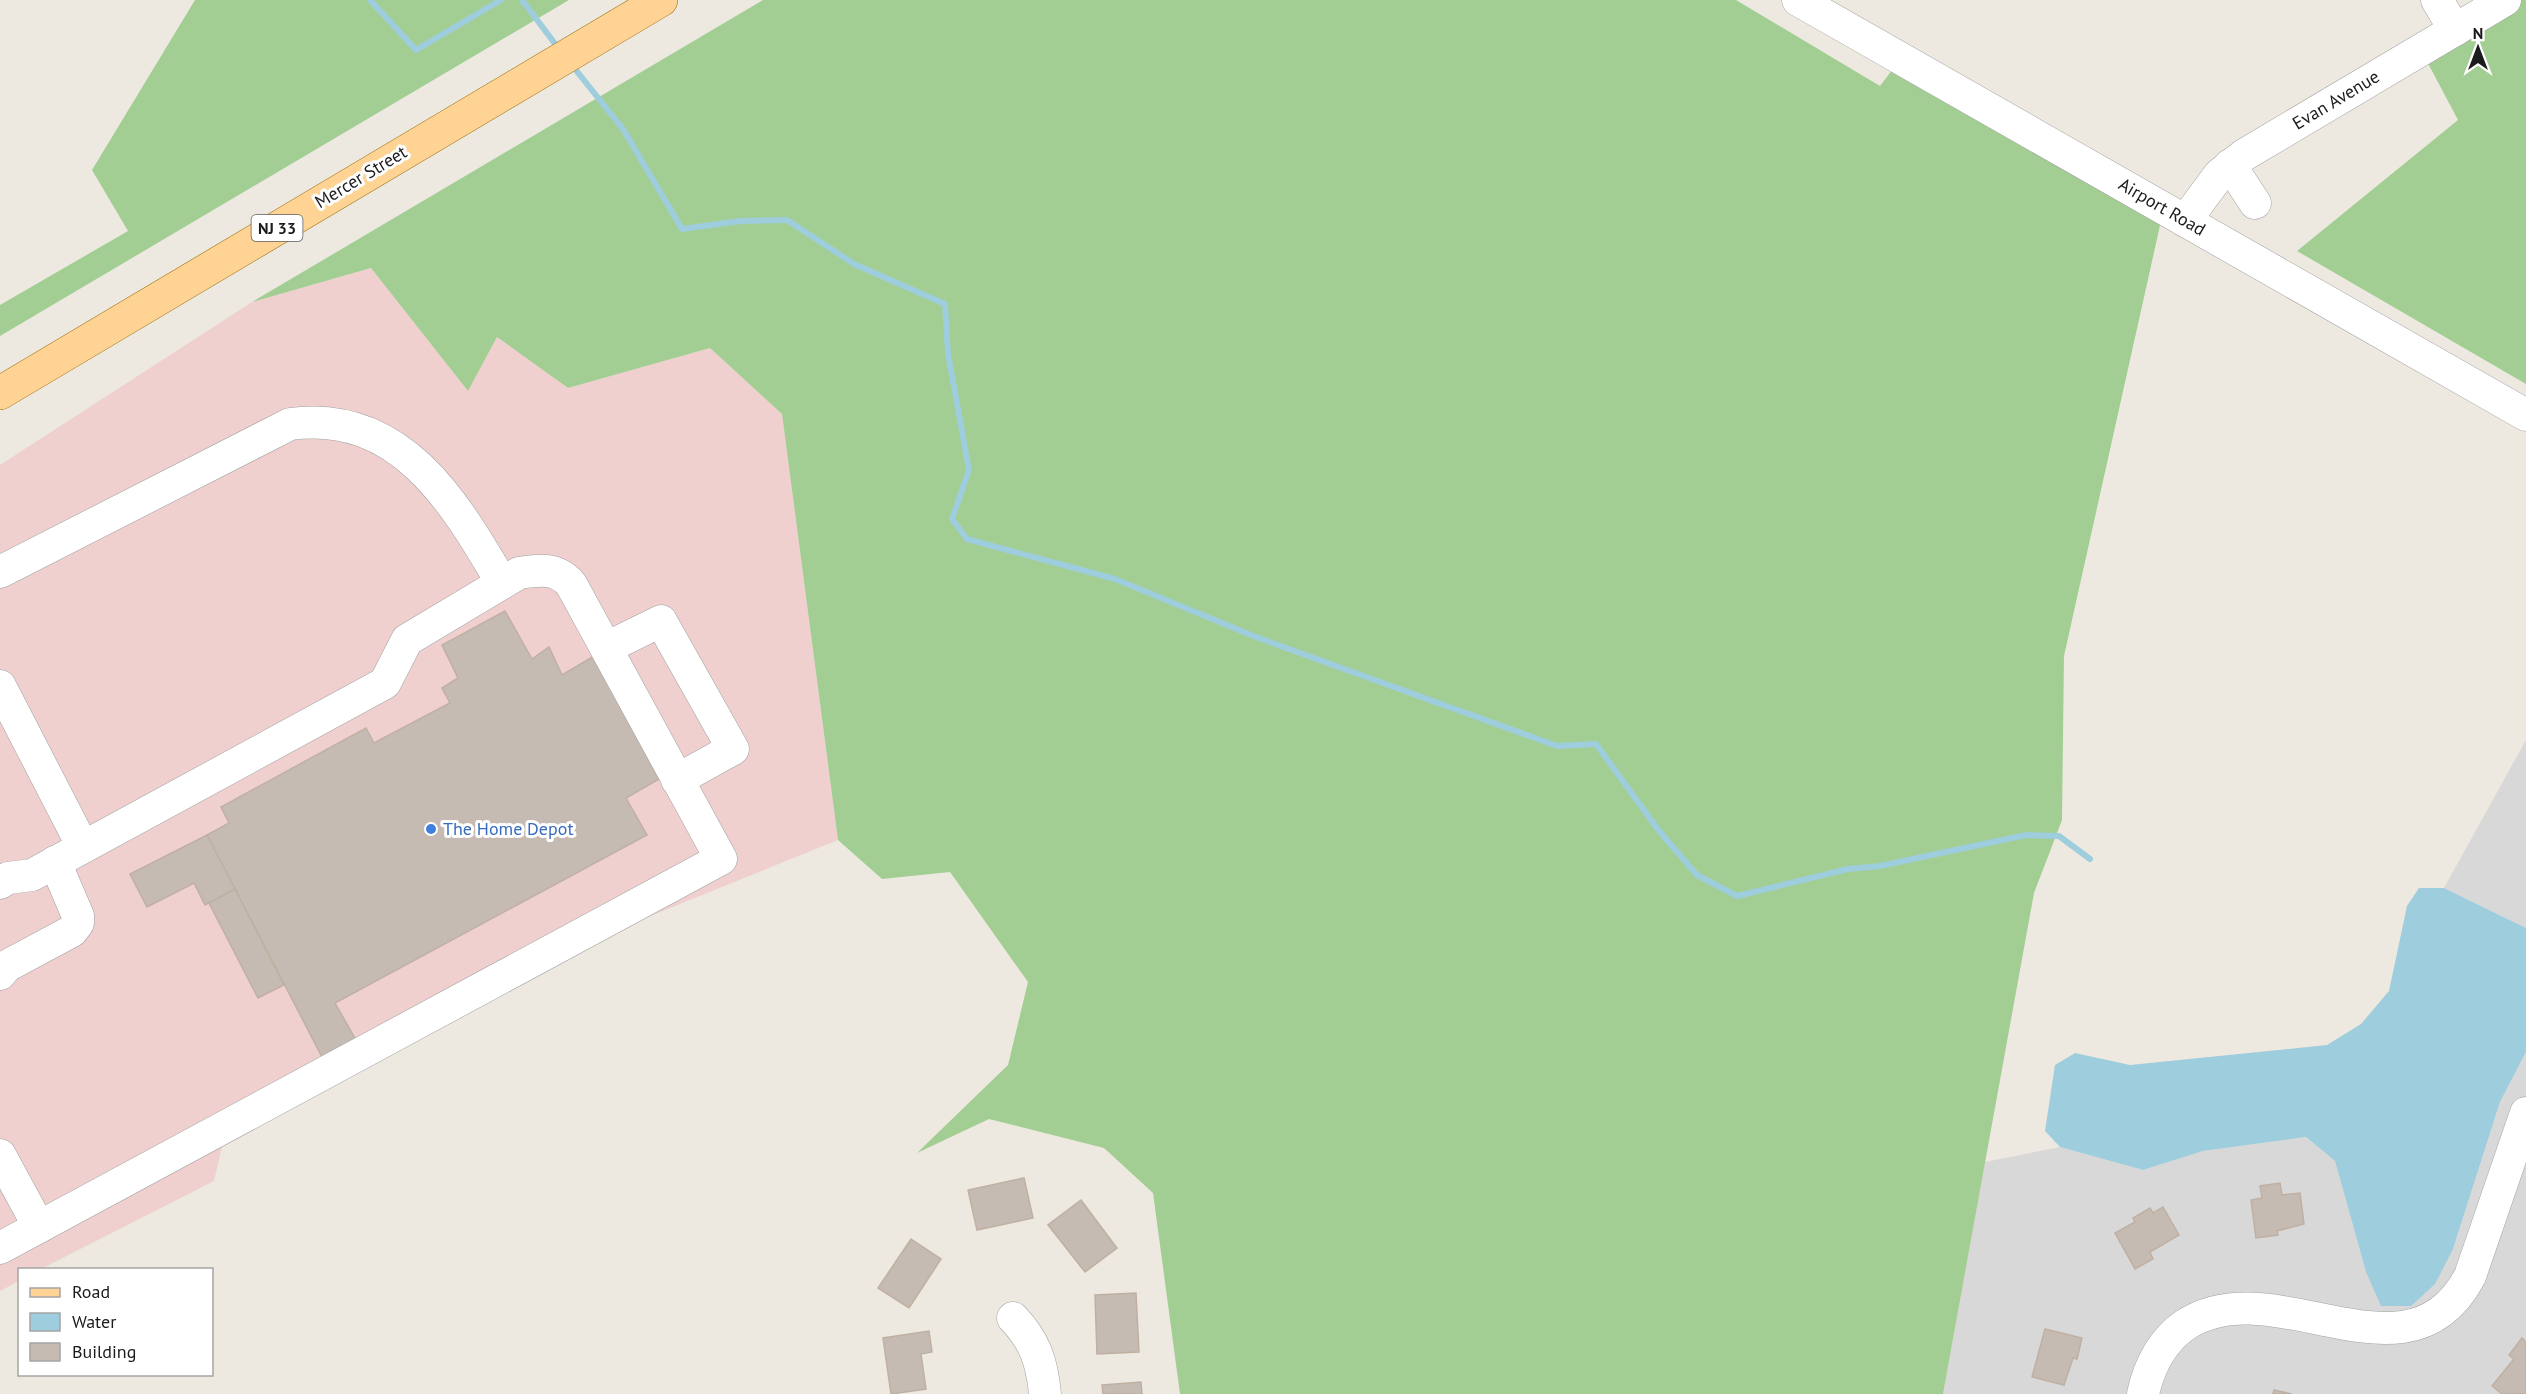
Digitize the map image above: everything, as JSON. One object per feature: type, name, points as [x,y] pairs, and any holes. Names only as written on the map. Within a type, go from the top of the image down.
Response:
[{"type":"main road","name":"Mercer Street","points":[[0,393],[661,0]]},
{"type":"street","name":"Airport Road","points":[[1798,0],[2526,415]]},
{"type":"street","points":[[2437,0],[2455,30]]},
{"type":"street","name":"Evan Avenue","points":[[2185,221],[2219,175],[2230,165],[2505,0]]},
{"type":"street","points":[[2230,165],[2255,203]]},
{"type":"street","points":[[0,572],[290,424],[306,422],[355,428],[397,447],[445,492],[468,525],[502,584]]},
{"type":"street","points":[[0,883],[8,878],[43,868],[385,683],[407,640],[519,573],[556,571],[571,584],[721,859],[0,1248]]},
{"type":"street","points":[[606,648],[661,621],[733,750],[677,780]]},
{"type":"street","points":[[0,686],[82,847]]},
{"type":"street","points":[[0,901],[18,891],[43,868]]},
{"type":"street","points":[[0,974],[7,966],[72,931],[78,923],[78,916],[43,868]]},
{"type":"street","points":[[2143,1394],[2152,1366],[2168,1341],[2192,1321],[2215,1312],[2257,1311],[2378,1336],[2404,1334],[2439,1318],[2458,1298],[2470,1276],[2526,1113]]},
{"type":"street","points":[[0,1155],[39,1227]]},
{"type":"street","points":[[1012,1318],[1026,1332],[1037,1351],[1045,1394]]},
{"type":"shaded area","points":[[371,268],[468,391],[497,337],[568,388],[710,348],[782,414],[838,840],[520,969],[225,1134],[214,1181],[43,1268],[18,1268],[18,1282],[0,1291],[0,465],[252,302]]},
{"type":"shaded area","points":[[2526,740],[2526,928],[2444,888]]},
{"type":"shaded area","points":[[2526,1052],[2526,1394],[1943,1394],[1985,1162],[2060,1147],[2143,1170],[2203,1151],[2306,1137],[2335,1161],[2366,1272],[2453,1249],[2500,1102]]},
{"type":"green space","points":[[195,0],[569,0],[0,336],[0,305],[128,231],[92,170]]},
{"type":"green space","points":[[763,0],[1736,0],[1880,86],[1899,61],[2165,203],[2064,656],[2062,820],[2034,893],[1943,1394],[1180,1394],[1153,1193],[1104,1148],[989,1119],[917,1153],[1008,1065],[1028,982],[950,872],[882,879],[838,840],[782,414],[710,348],[568,388],[497,337],[468,391],[371,268],[252,302]]},
{"type":"green space","points":[[2508,0],[2526,0],[2526,384],[2297,251],[2458,120],[2422,52]]},
{"type":"water","points":[[2419,888],[2444,888],[2526,928],[2526,1052],[2500,1102],[2453,1249],[2435,1284],[2411,1306],[2381,1306],[2366,1272],[2335,1161],[2306,1137],[2203,1151],[2143,1170],[2060,1147],[2045,1131],[2055,1065],[2075,1053],[2130,1065],[2327,1045],[2361,1024],[2389,991],[2407,906]]},
{"type":"building","name":"The Home Depot","points":[[505,611],[532,659],[549,647],[562,675],[594,656],[659,779],[626,798],[647,835],[335,1003],[356,1040],[322,1057],[207,835],[229,823],[221,807],[366,728],[374,743],[450,703],[442,688],[458,678],[442,645]]},
{"type":"building","points":[[207,835],[235,889],[205,905],[194,883],[147,907],[130,874]]},
{"type":"building","points":[[235,889],[284,985],[258,998],[209,903]]},
{"type":"building","points":[[1024,1178],[1033,1218],[977,1230],[968,1190]]},
{"type":"building","points":[[2280,1183],[2282,1195],[2300,1193],[2304,1224],[2277,1231],[2278,1235],[2256,1238],[2251,1200],[2262,1198],[2260,1186]]},
{"type":"building","points":[[1081,1200],[1117,1248],[1085,1272],[1048,1225]]},
{"type":"building","points":[[2163,1207],[2179,1235],[2150,1252],[2153,1259],[2135,1269],[2115,1233],[2135,1222],[2133,1218],[2150,1208],[2153,1213]]},
{"type":"building","points":[[911,1239],[941,1259],[909,1308],[878,1288]]},
{"type":"building","points":[[1136,1293],[1139,1352],[1097,1354],[1095,1295]]},
{"type":"building","points":[[2045,1329],[2082,1338],[2077,1359],[2073,1358],[2064,1385],[2032,1377]]},
{"type":"building","points":[[929,1331],[932,1352],[921,1354],[926,1389],[891,1394],[883,1338]]},
{"type":"building","points":[[2522,1338],[2526,1342],[2526,1394],[2502,1394],[2492,1386],[2514,1359],[2509,1355]]},
{"type":"building","points":[[1141,1382],[1142,1394],[1103,1394],[1102,1385]]},
{"type":"building","points":[[2274,1390],[2292,1394],[2273,1394]]},
{"type":"waterway","points":[[370,0],[416,50],[501,0]]},
{"type":"waterway","points":[[522,0],[559,49]]},
{"type":"waterway","points":[[571,64],[623,129],[682,229],[740,221],[787,220],[854,264],[945,304],[948,354],[969,470],[952,519],[967,539],[1115,579],[1256,637],[1557,746],[1596,744],[1659,831],[1697,875],[1737,896],[1848,869],[1880,866],[2026,835],[2059,836],[2090,859]]},
{"type":"place","name":"The Home Depot","points":[[431,829]]}]
